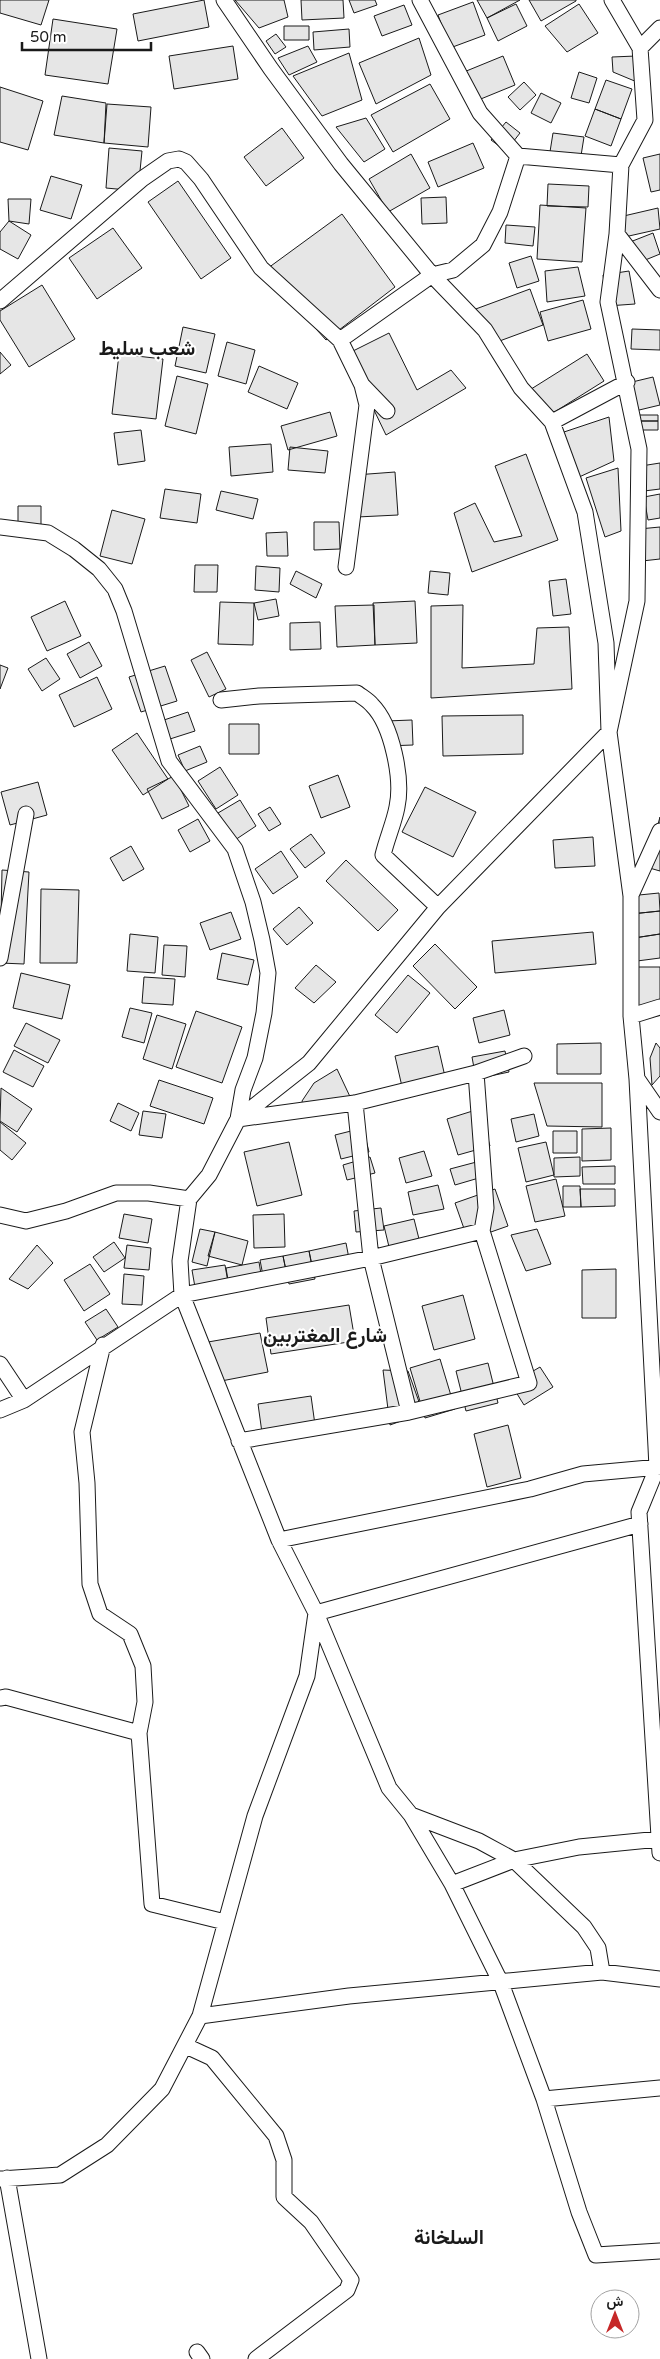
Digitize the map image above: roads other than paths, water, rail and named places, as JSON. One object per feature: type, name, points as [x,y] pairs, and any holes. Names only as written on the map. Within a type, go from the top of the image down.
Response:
[{"type":"street","points":[[224,0],[271,69],[341,164],[432,275],[484,330],[521,388],[552,422],[585,512],[606,644],[609,732],[630,896],[630,1016],[638,1079],[658,1446],[658,1467],[638,1512],[660,1844],[579,1847],[514,1860],[452,1884]]},
{"type":"street","points":[[420,0],[480,113],[518,156],[620,165]]},
{"type":"street","points":[[238,1119],[309,1063],[438,907],[609,732],[638,601],[639,449],[627,382],[608,302],[617,234],[620,165],[653,120],[640,48],[612,0]]},
{"type":"street","points":[[640,48],[660,28]]},
{"type":"street","points":[[340,340],[432,275],[453,270],[483,245],[500,212],[518,156]]},
{"type":"street","points":[[0,301],[142,178],[168,161],[179,159],[186,162],[201,179],[261,268],[340,340],[362,385],[367,405],[346,567]]},
{"type":"street","points":[[617,234],[660,290]]},
{"type":"street","points":[[552,422],[627,382]]},
{"type":"street","points":[[362,385],[387,411]]},
{"type":"street","points":[[0,527],[48,533],[74,549],[99,569],[115,589],[124,611],[169,761],[234,849],[253,902],[268,973],[264,1013],[255,1058],[243,1090],[238,1119],[209,1174],[189,1199],[180,1261],[182,1294],[239,1442],[280,1540],[316,1613],[388,1788],[411,1814],[452,1884],[502,1983],[544,2099],[579,2212],[596,2255],[660,2251]]},
{"type":"street","points":[[222,700],[260,696],[357,693],[374,706],[386,729],[397,763],[400,788],[397,809],[387,835],[383,854],[438,907]]},
{"type":"street","points":[[0,958],[26,814]]},
{"type":"street","points":[[630,896],[660,831]]},
{"type":"street","points":[[630,1016],[660,1008]]},
{"type":"street","points":[[238,1119],[355,1103],[476,1073],[524,1056]]},
{"type":"street","points":[[239,1442],[409,1412],[529,1383],[482,1231],[486,1208],[476,1073]]},
{"type":"street","points":[[638,1079],[660,1112]]},
{"type":"street","points":[[355,1103],[371,1258],[409,1412]]},
{"type":"street","points":[[0,1215],[26,1221],[66,1211],[116,1193],[149,1193],[189,1199]]},
{"type":"street","points":[[0,1410],[24,1400],[103,1345],[182,1294],[371,1258],[482,1231]]},
{"type":"street","points":[[103,1345],[82,1432],[87,1483],[90,1584],[100,1614],[130,1634],[143,1666],[145,1702],[139,1733],[152,1904],[225,1922]]},
{"type":"street","points":[[0,1364],[24,1400]]},
{"type":"street","points":[[280,1540],[530,1489],[583,1474],[658,1467]]},
{"type":"street","points":[[316,1613],[640,1524]]},
{"type":"street","points":[[39,2359],[3,2178],[60,2175],[107,2145],[162,2089],[186,2046],[200,2016],[255,1816],[307,1676],[316,1613]]},
{"type":"street","points":[[0,1698],[6,1697],[139,1733]]},
{"type":"street","points":[[411,1814],[479,1841],[514,1860],[584,1928],[598,1948],[602,1972]]},
{"type":"street","points":[[200,2016],[348,1996],[502,1983],[602,1972],[660,1979]]},
{"type":"street","points":[[186,2046],[212,2058],[276,2136],[284,2160],[284,2197],[311,2222],[351,2280],[347,2290],[256,2359]]},
{"type":"street","points":[[544,2099],[660,2088]]},
{"type":"district","name":"شعب سليط","points":[[147,348]]},
{"type":"district","name":"شارع المغتربين","points":[[325,1335]]},
{"type":"district","name":"السلخانة","points":[[449,2237]]}]
